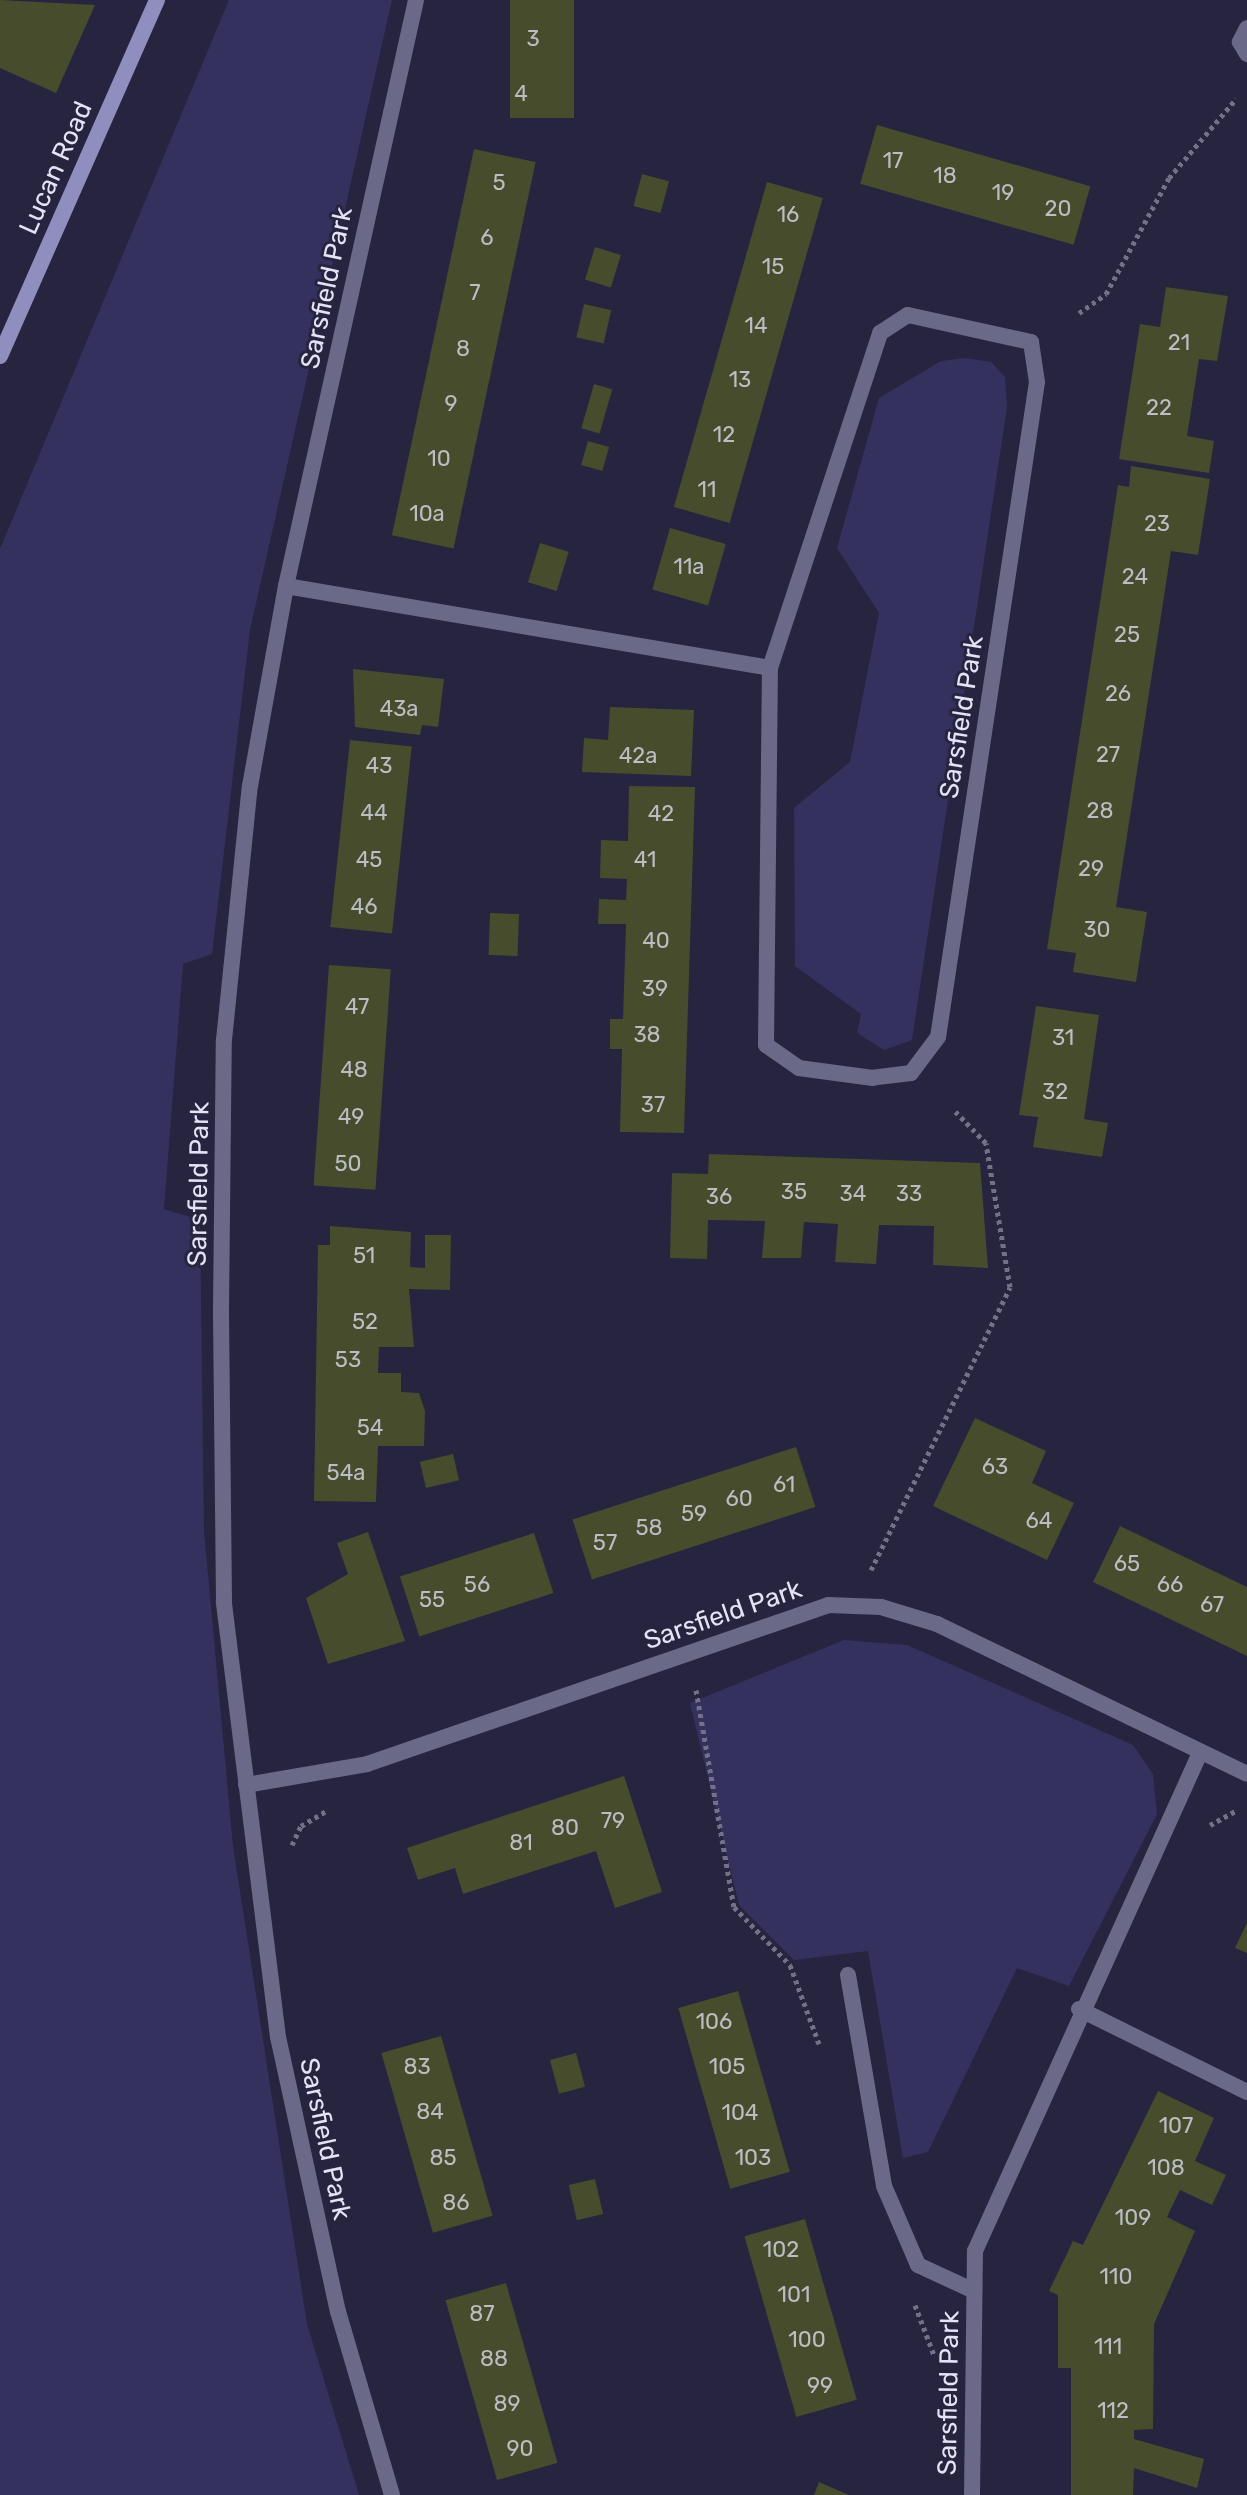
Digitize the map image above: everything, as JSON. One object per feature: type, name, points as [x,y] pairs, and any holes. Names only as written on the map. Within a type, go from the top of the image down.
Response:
[{"type":"main road","name":"Lucan Road","points":[[0,356],[157,0]]},
{"type":"street","name":"Sarsfield Park","points":[[392,2495],[338,2312],[278,2037],[224,1601],[224,1040],[250,786],[286,586],[416,0]]},
{"type":"street","points":[[1247,28],[1240,42],[1247,54]]},
{"type":"street","name":"Sarsfield Park","points":[[908,315],[1031,342],[1037,382],[938,1037],[911,1073],[873,1078],[799,1068],[766,1045],[770,668],[880,333],[908,315]]},
{"type":"street","points":[[286,586],[770,668]]},
{"type":"street","name":"Sarsfield Park","points":[[246,1785],[367,1764],[828,1605],[881,1607],[937,1624],[1247,1774]]},
{"type":"street","name":"Sarsfield Park","points":[[972,2495],[975,2251],[1079,2009],[1200,1753]]},
{"type":"street","name":"Sarsfield Park","points":[[848,1975],[884,2186],[918,2265],[974,2291]]},
{"type":"street","points":[[1079,2009],[1247,2092]]},
{"type":"path","points":[[1079,313],[1106,294],[1169,178],[1236,99]]},
{"type":"path","points":[[869,1583],[874,1552],[1004,1313],[1010,1287],[986,1143],[954,1110]]},
{"type":"path","points":[[684,1694],[697,1690],[734,1907],[790,1965]]},
{"type":"path","points":[[288,1853],[301,1826],[335,1806]]},
{"type":"path","points":[[1206,1829],[1220,1815],[1247,1812]]},
{"type":"shaded area","points":[[229,0],[392,0],[250,630],[212,954],[183,964],[164,1209],[200,1220],[204,1531],[233,1846],[307,2324],[359,2495],[0,2495],[0,549]]},
{"type":"shaded area","points":[[965,358],[991,362],[1005,377],[1007,407],[912,1040],[884,1050],[857,1033],[861,1014],[795,966],[794,808],[850,762],[879,613],[837,548],[879,398],[941,361]]},
{"type":"shaded area","points":[[844,1640],[907,1645],[1133,1745],[1153,1774],[1157,1814],[1069,1986],[1017,1968],[928,2152],[903,2158],[868,1951],[794,1960],[739,1905],[690,1703]]},
{"type":"building","points":[[0,0],[95,5],[56,93],[0,68]]},
{"type":"building","points":[[510,0],[574,0],[574,118],[510,118]]},
{"type":"building","points":[[877,125],[1090,186],[1074,245],[860,184]]},
{"type":"building","points":[[474,149],[536,162],[453,548],[392,535]]},
{"type":"building","points":[[642,174],[669,181],[661,213],[633,206]]},
{"type":"building","points":[[767,182],[823,198],[730,523],[674,507]]},
{"type":"building","points":[[595,247],[621,255],[611,287],[585,280]]},
{"type":"building","points":[[1166,287],[1228,296],[1217,361],[1199,359],[1187,436],[1214,441],[1209,473],[1119,459],[1140,324],[1160,327]]},
{"type":"building","points":[[584,304],[611,310],[604,343],[576,337]]},
{"type":"building","points":[[594,384],[612,389],[600,433],[581,428]]},
{"type":"building","points":[[588,441],[609,447],[602,471],[581,465]]},
{"type":"building","points":[[1131,466],[1210,479],[1198,555],[1171,551],[1116,907],[1147,912],[1136,982],[1073,972],[1076,953],[1047,949],[1118,485],[1129,487]]},
{"type":"building","points":[[670,528],[726,544],[708,606],[652,590]]},
{"type":"building","points":[[540,543],[569,552],[557,591],[528,582]]},
{"type":"building","points":[[353,669],[444,679],[438,727],[422,725],[420,735],[355,727]]},
{"type":"building","points":[[610,707],[694,710],[691,776],[582,772],[584,738],[608,740]]},
{"type":"building","points":[[350,740],[412,746],[392,933],[330,927]]},
{"type":"building","points":[[629,786],[695,787],[684,1133],[620,1132],[622,1049],[610,1049],[610,1019],[623,1019],[626,924],[598,924],[599,899],[626,900],[627,879],[600,878],[601,840],[628,841]]},
{"type":"building","points":[[490,913],[519,914],[518,956],[489,955]]},
{"type":"building","points":[[329,965],[391,969],[375,1190],[314,1185]]},
{"type":"building","points":[[1036,1006],[1099,1015],[1084,1119],[1108,1123],[1102,1157],[1033,1147],[1038,1117],[1019,1115]]},
{"type":"building","points":[[709,1154],[980,1163],[988,1268],[933,1265],[934,1226],[879,1225],[876,1264],[835,1262],[838,1224],[804,1222],[801,1258],[762,1258],[765,1221],[708,1220],[707,1259],[670,1258],[672,1173],[708,1174]]},
{"type":"building","points":[[330,1226],[411,1232],[410,1267],[425,1268],[425,1235],[451,1235],[450,1290],[409,1289],[414,1347],[379,1347],[378,1373],[401,1373],[401,1392],[419,1393],[425,1411],[424,1446],[378,1446],[376,1502],[314,1501],[318,1245],[330,1245]]},
{"type":"building","points":[[975,1418],[1046,1451],[1032,1483],[1074,1503],[1047,1560],[933,1506]]},
{"type":"building","points":[[796,1447],[815,1507],[592,1580],[573,1520]]},
{"type":"building","points":[[453,1454],[459,1480],[426,1488],[420,1462]]},
{"type":"building","points":[[1120,1526],[1247,1587],[1247,1656],[1093,1582]]},
{"type":"building","points":[[368,1532],[405,1641],[328,1664],[306,1598],[348,1574],[337,1543]]},
{"type":"building","points":[[534,1533],[553,1593],[419,1636],[400,1577]]},
{"type":"building","points":[[624,1776],[662,1892],[615,1908],[596,1851],[463,1894],[455,1868],[418,1880],[407,1848]]},
{"type":"building","points":[[1247,1923],[1247,1953],[1235,1948]]},
{"type":"building","points":[[738,1991],[790,2172],[730,2189],[678,2008]]},
{"type":"building","points":[[441,2036],[493,2216],[433,2233],[381,2053]]},
{"type":"building","points":[[576,2053],[585,2087],[559,2094],[550,2060]]},
{"type":"building","points":[[1158,2091],[1214,2118],[1195,2161],[1226,2175],[1212,2205],[1180,2190],[1167,2217],[1195,2231],[1154,2324],[1153,2429],[1134,2430],[1134,2439],[1204,2459],[1197,2488],[1134,2468],[1133,2495],[1071,2495],[1071,2368],[1058,2368],[1058,2295],[1049,2291],[1073,2241],[1083,2245]]},
{"type":"building","points":[[595,2179],[603,2214],[577,2220],[569,2185]]},
{"type":"building","points":[[805,2219],[857,2400],[796,2417],[744,2236]]},
{"type":"building","points":[[506,2283],[558,2463],[497,2480],[445,2300]]},
{"type":"building","points":[[819,2482],[849,2495],[814,2495]]}]
